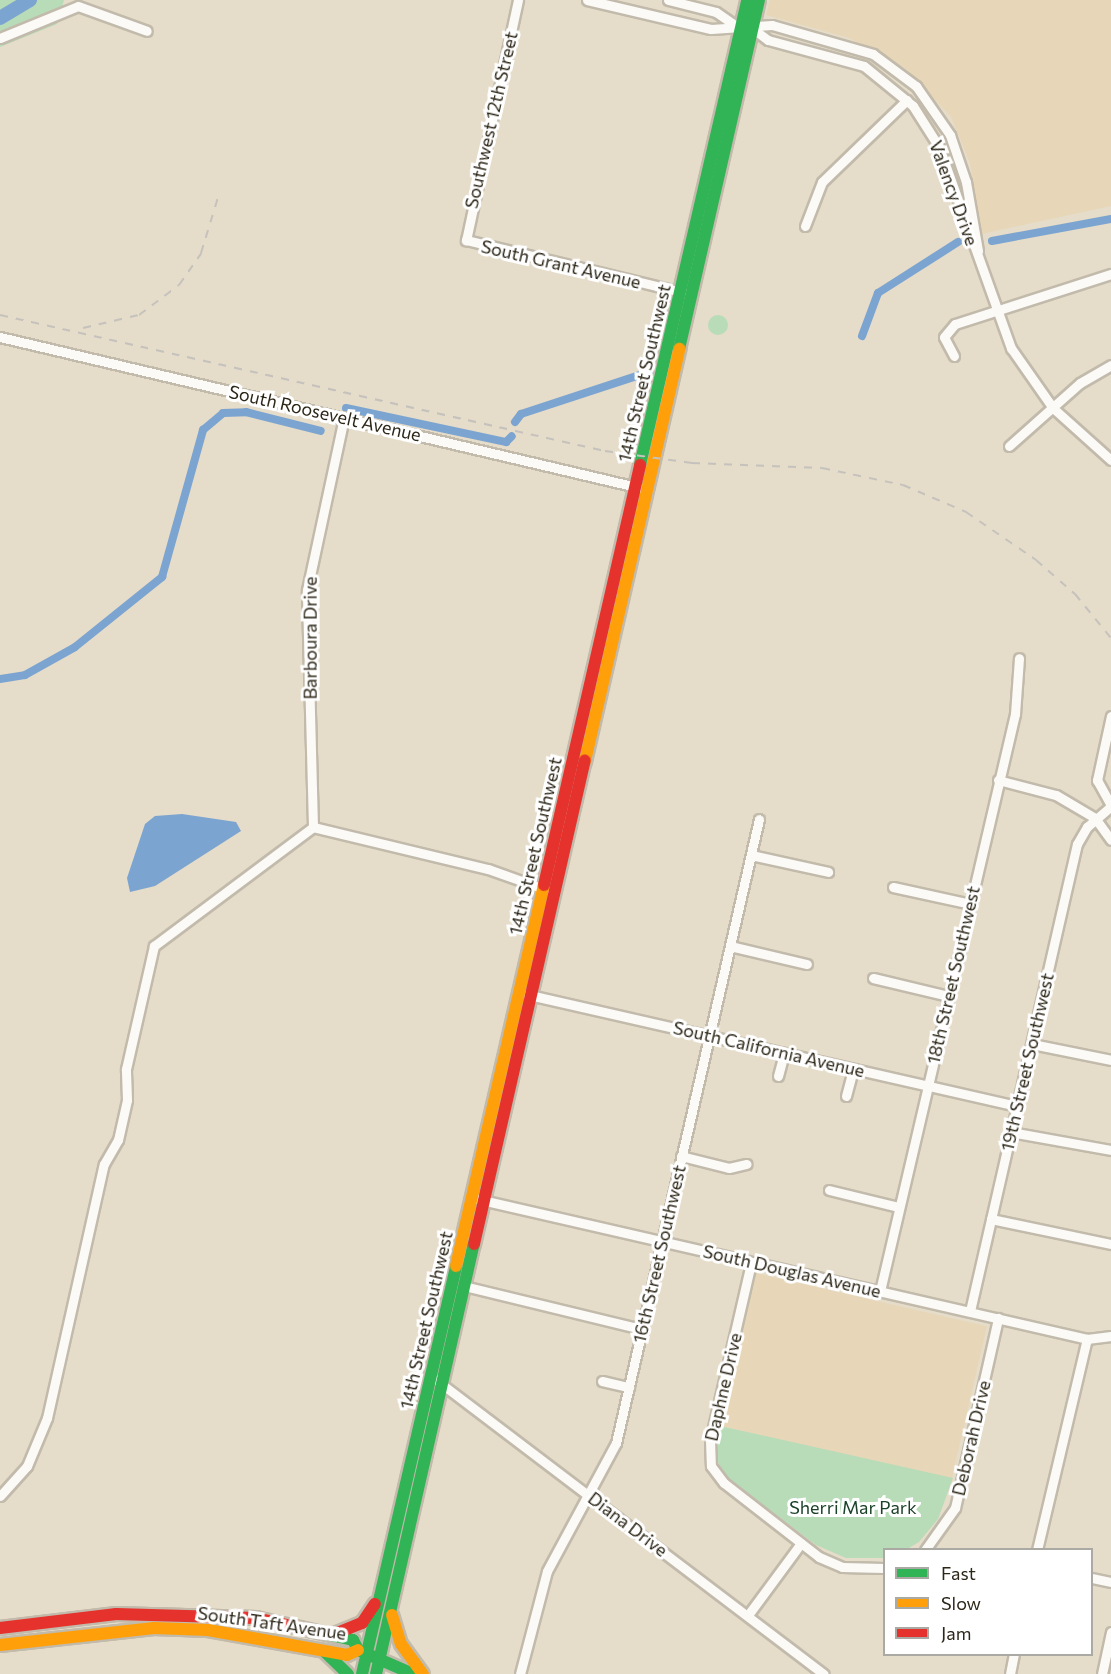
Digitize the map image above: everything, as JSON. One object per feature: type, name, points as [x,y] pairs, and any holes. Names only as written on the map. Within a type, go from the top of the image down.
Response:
[{"type":"main road","points":[[742,26],[747,0]]},
{"type":"main road","points":[[742,26],[759,0]]},
{"type":"main road","name":"14th Street Southwest","points":[[362,1674],[362,1651],[379,1598],[436,1378],[550,891],[649,490],[742,26]]},
{"type":"main road","name":"14th Street Southwest","points":[[550,891],[636,487],[687,293]]},
{"type":"main road","name":"14th Street Southwest","points":[[376,1674],[436,1378],[464,1286],[478,1199]]},
{"type":"main road","points":[[333,1634],[362,1623],[379,1598]]},
{"type":"main road","points":[[392,1604],[393,1627],[423,1674]]},
{"type":"main road","name":"South Taft Avenue","points":[[0,1628],[116,1614],[206,1613],[333,1634],[353,1640],[362,1651],[413,1674]]},
{"type":"main road","name":"South Taft Avenue","points":[[0,1645],[110,1630],[208,1629],[347,1655],[362,1651]]},
{"type":"main road","points":[[0,1636],[44,1631],[57,1636]]},
{"type":"main road","points":[[319,1648],[348,1674]]},
{"type":"street","name":"Southwest 12th Street","points":[[466,240],[518,0]]},
{"type":"street","points":[[587,0],[711,29],[742,26]]},
{"type":"street","points":[[668,0],[716,12],[742,26]]},
{"type":"street","points":[[0,38],[78,6],[147,31]]},
{"type":"street","name":"Valency Drive","points":[[742,26],[772,25],[851,44],[916,86],[956,149],[979,259]]},
{"type":"street","name":"Valency Drive","points":[[742,26],[768,40],[853,61],[907,100],[934,136],[979,259],[994,310],[1016,356],[1053,408],[1111,460]]},
{"type":"street","points":[[806,226],[822,182],[907,100]]},
{"type":"street","name":"South Grant Avenue","points":[[466,240],[687,293]]},
{"type":"street","points":[[954,356],[945,332],[994,310],[1111,274]]},
{"type":"street","name":"South Roosevelt Avenue","points":[[0,337],[649,490]]},
{"type":"street","points":[[1009,446],[1053,408],[1111,365]]},
{"type":"street","name":"Barboura Drive","points":[[313,827],[307,590],[344,417]]},
{"type":"street","name":"18th Street Southwest","points":[[880,1291],[1015,714],[1019,658]]},
{"type":"street","points":[[1111,716],[1097,780],[1111,805]]},
{"type":"street","points":[[998,780],[1056,795],[1095,818],[1111,840]]},
{"type":"street","name":"19th Street Southwest","points":[[970,1311],[1077,844],[1095,818],[1111,805]]},
{"type":"street","name":"16th Street Southwest","points":[[520,1674],[547,1571],[612,1454],[759,819]]},
{"type":"street","points":[[0,1496],[27,1466],[47,1418],[104,1164],[117,1140],[127,1100],[126,1069],[154,946],[313,827],[488,869],[550,891]]},
{"type":"street","points":[[752,855],[828,872]]},
{"type":"street","points":[[893,887],[969,904]]},
{"type":"street","points":[[730,946],[807,964]]},
{"type":"street","points":[[873,978],[948,996]]},
{"type":"street","name":"South California Avenue","points":[[526,994],[1017,1106]]},
{"type":"street","points":[[1032,1044],[1111,1060]]},
{"type":"street","points":[[778,1076],[784,1053]]},
{"type":"street","points":[[846,1096],[853,1069]]},
{"type":"street","points":[[1011,1132],[1111,1150]]},
{"type":"street","points":[[681,1156],[729,1168],[747,1164]]},
{"type":"street","points":[[829,1190],[899,1207]]},
{"type":"street","name":"South Douglas Avenue","points":[[478,1199],[1087,1339],[1111,1336]]},
{"type":"street","points":[[991,1219],[1111,1244]]},
{"type":"street","name":"Daphne Drive","points":[[751,1263],[709,1460],[724,1483],[801,1544]]},
{"type":"street","points":[[464,1286],[642,1329]]},
{"type":"street","name":"Deborah Drive","points":[[926,1548],[955,1508],[998,1318]]},
{"type":"street","points":[[1037,1548],[1087,1339]]},
{"type":"street","name":"Diana Drive","points":[[436,1378],[824,1674]]},
{"type":"street","points":[[602,1381],[629,1387]]},
{"type":"street","points":[[748,1615],[801,1544],[842,1567],[883,1568]]},
{"type":"street","points":[[1093,1578],[1111,1582]]},
{"type":"street","points":[[1102,1674],[1111,1632]]},
{"type":"street","points":[[1010,1674],[1014,1656]]},
{"type":"shaded area","points":[[770,0],[1111,0],[1111,206],[981,234],[970,163],[951,117],[905,68],[849,38],[766,15]]},
{"type":"shaded area","points":[[756,1273],[987,1326],[952,1479],[721,1426]]},
{"type":"green space","points":[[0,0],[64,0],[57,24],[0,47]]},
{"type":"green space","points":[[718,315],[725,318],[728,325],[725,332],[718,335],[711,332],[708,325],[711,318]]},
{"type":"green space","name":"Sherri Mar Park","points":[[720,1426],[953,1478],[938,1519],[919,1542],[909,1548],[883,1548],[883,1558],[846,1558],[816,1545],[725,1476],[715,1456]]},
{"type":"water","points":[[182,814],[236,822],[241,831],[155,886],[130,892],[127,878],[145,824],[155,816]]},
{"type":"waterway","points":[[0,18],[30,0]]},
{"type":"waterway","points":[[992,241],[1111,219]]},
{"type":"waterway","points":[[862,336],[878,293],[958,242]]},
{"type":"waterway","points":[[515,422],[521,414],[649,372]]},
{"type":"waterway","points":[[346,408],[506,442],[512,436]]},
{"type":"waterway","points":[[0,679],[25,675],[75,647],[162,577],[203,430],[223,413],[246,412],[321,431]]},
{"type":"railway","points":[[83,328],[139,315],[179,285],[201,253],[219,194]]},
{"type":"railway","points":[[0,315],[605,451],[692,463],[822,468],[903,485],[966,512],[1036,560],[1075,594],[1111,638]]},
{"type":"traffic: fast","points":[[640,465],[747,0]]},
{"type":"traffic: fast","points":[[679,349],[759,0]]},
{"type":"traffic: fast","points":[[376,1674],[474,1244]]},
{"type":"traffic: fast","points":[[362,1674],[456,1266]]},
{"type":"traffic: fast","points":[[313,1631],[353,1640],[358,1650],[413,1674]]},
{"type":"traffic: fast","points":[[325,1652],[348,1674]]},
{"type":"traffic: slow","points":[[585,761],[679,349]]},
{"type":"traffic: slow","points":[[456,1266],[544,885]]},
{"type":"traffic: slow","points":[[392,1615],[401,1644],[423,1674]]},
{"type":"traffic: slow","points":[[0,1645],[154,1628],[208,1630],[347,1655],[358,1650]]},
{"type":"traffic: jam","points":[[544,885],[640,465]]},
{"type":"traffic: jam","points":[[474,1244],[585,761]]},
{"type":"traffic: jam","points":[[337,1633],[362,1623],[375,1604]]},
{"type":"traffic: jam","points":[[0,1628],[116,1614],[256,1618],[313,1631]]}]
